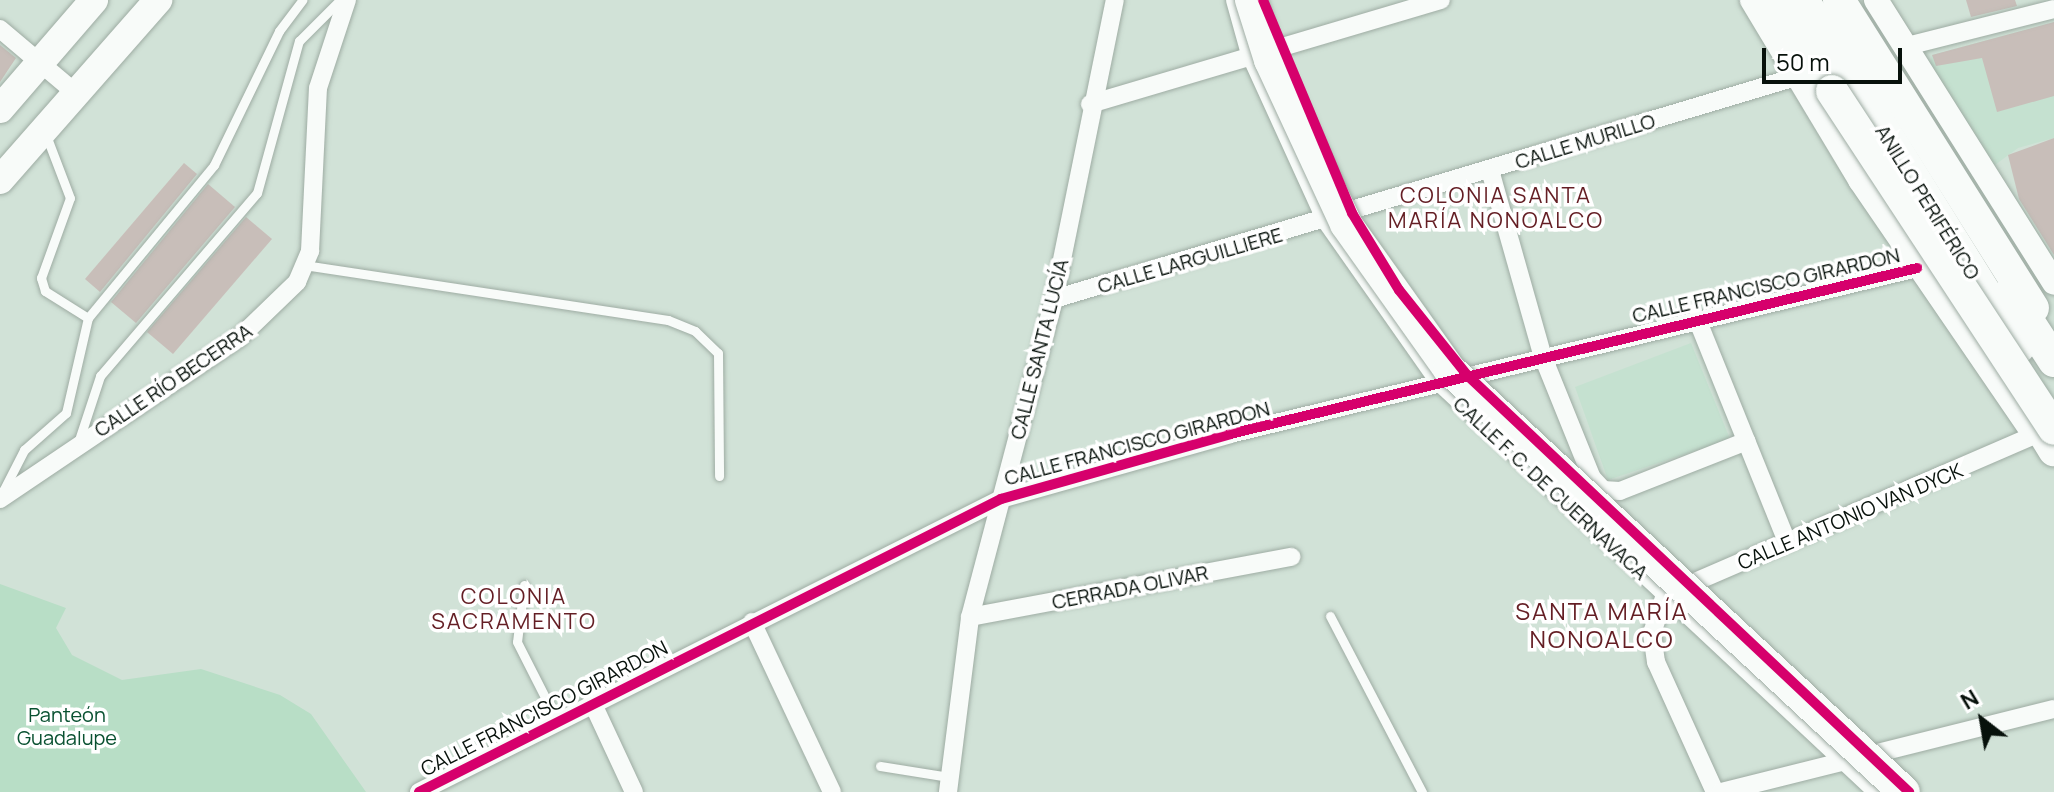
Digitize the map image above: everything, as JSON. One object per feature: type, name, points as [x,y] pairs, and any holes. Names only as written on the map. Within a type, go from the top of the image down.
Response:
[{"type":"highway","points":[[1251,0],[1270,60],[1346,224],[1449,369],[1904,792]]},
{"type":"highway","points":[[1777,0],[2047,438]]},
{"type":"highway","name":"ANILLO PERIFÉRICO","points":[[1803,0],[2054,403]]},
{"type":"highway","name":"ANILLO PERIFÉRICO","points":[[1827,0],[2054,361]]},
{"type":"highway","points":[[1839,0],[1911,120],[2054,341]]},
{"type":"highway","points":[[1911,120],[1982,198],[2054,302]]},
{"type":"highway","points":[[1956,248],[1981,335],[2047,438]]},
{"type":"main road","points":[[0,109],[94,0]]},
{"type":"main road","points":[[5,178],[158,0]]},
{"type":"main road","points":[[1752,0],[1917,268],[2047,438],[2054,465]]},
{"type":"main road","points":[[1876,0],[2054,283]]},
{"type":"street","points":[[304,265],[318,88],[347,0]]},
{"type":"street","name":"CALLE SANTA LUCÍA","points":[[948,784],[970,617],[1054,299],[1090,104],[1115,0]]},
{"type":"street","name":"CALLE F. C. DE CUERNAVACA","points":[[1235,0],[1250,54],[1326,221],[1439,382],[1877,792]]},
{"type":"street","points":[[1090,104],[1250,54],[1441,0]]},
{"type":"street","points":[[1903,47],[2054,9]]},
{"type":"street","points":[[0,29],[78,95]]},
{"type":"street","name":"CALLE MURILLO","points":[[1326,221],[1799,76]]},
{"type":"street","points":[[1490,170],[1543,357],[1603,490],[1620,491],[1747,441]]},
{"type":"street","name":"CALLE LARGUILLIERE","points":[[1054,299],[1326,221]]},
{"type":"street","name":"CALLE RÍO BECERRA","points":[[0,498],[239,338],[270,314],[304,265]]},
{"type":"street","name":"CALLE FRANCISCO GIRARDON","points":[[419,792],[592,702],[1001,499],[1439,382],[1917,268]]},
{"type":"street","points":[[1697,319],[1787,542]]},
{"type":"street","name":"CALLE ANTONIO VAN DYCK","points":[[1665,595],[1787,542],[2047,438]]},
{"type":"street","name":"CERRADA OLIVAR","points":[[970,617],[1291,557]]},
{"type":"street","points":[[1665,595],[1652,633],[1656,662],[1715,792]]},
{"type":"street","points":[[752,622],[832,792]]},
{"type":"street","points":[[592,702],[634,792]]},
{"type":"street","points":[[1721,792],[2054,709]]},
{"type":"lane","points":[[0,498],[24,450],[66,413],[88,318],[234,135],[262,65],[302,0]]},
{"type":"lane","points":[[78,443],[100,376],[257,193],[299,41],[340,0]]},
{"type":"lane","points":[[45,132],[70,198],[41,278],[45,291],[88,318]]},
{"type":"lane","points":[[304,265],[668,320],[695,331],[718,353],[719,476]]},
{"type":"lane","points":[[524,585],[517,642],[557,721]]},
{"type":"lane","points":[[1330,616],[1422,792]]},
{"type":"lane","points":[[880,766],[948,784]]},
{"type":"shaded area","points":[[2054,22],[2054,138],[2018,148],[1988,170],[1928,71],[1932,55]]},
{"type":"shaded area","points":[[1691,343],[1730,439],[1608,480],[1575,387]]},
{"type":"green space","name":"Panteón Guadalupe","points":[[0,584],[66,608],[56,628],[72,655],[122,680],[201,669],[280,695],[311,714],[366,792],[0,792]]},
{"type":"building","points":[[1966,0],[2015,0],[2017,6],[1971,17]]},
{"type":"building","points":[[2054,22],[2054,96],[1997,112],[1982,58],[1936,66],[1932,55]]},
{"type":"building","points":[[0,45],[16,58],[0,82]]},
{"type":"building","points":[[2054,138],[2054,255],[2019,199],[2008,155]]},
{"type":"building","points":[[184,163],[197,174],[100,292],[85,279]]},
{"type":"building","points":[[208,184],[235,207],[136,323],[111,302]]},
{"type":"building","points":[[246,217],[272,239],[173,354],[147,332]]},
{"type":"cycle path","points":[[1263,0],[1352,213],[1399,290],[1467,375],[1909,792]]},
{"type":"cycle path","points":[[419,792],[1001,499],[1230,434],[1917,268]]},
{"type":"district","name":"COLONIA SANTA MARÍA NONOALCO","points":[[1496,208]]},
{"type":"district","name":"COLONIA SACRAMENTO","points":[[514,608]]},
{"type":"district","name":"SANTA MARÍA NONOALCO","points":[[1602,625]]}]
